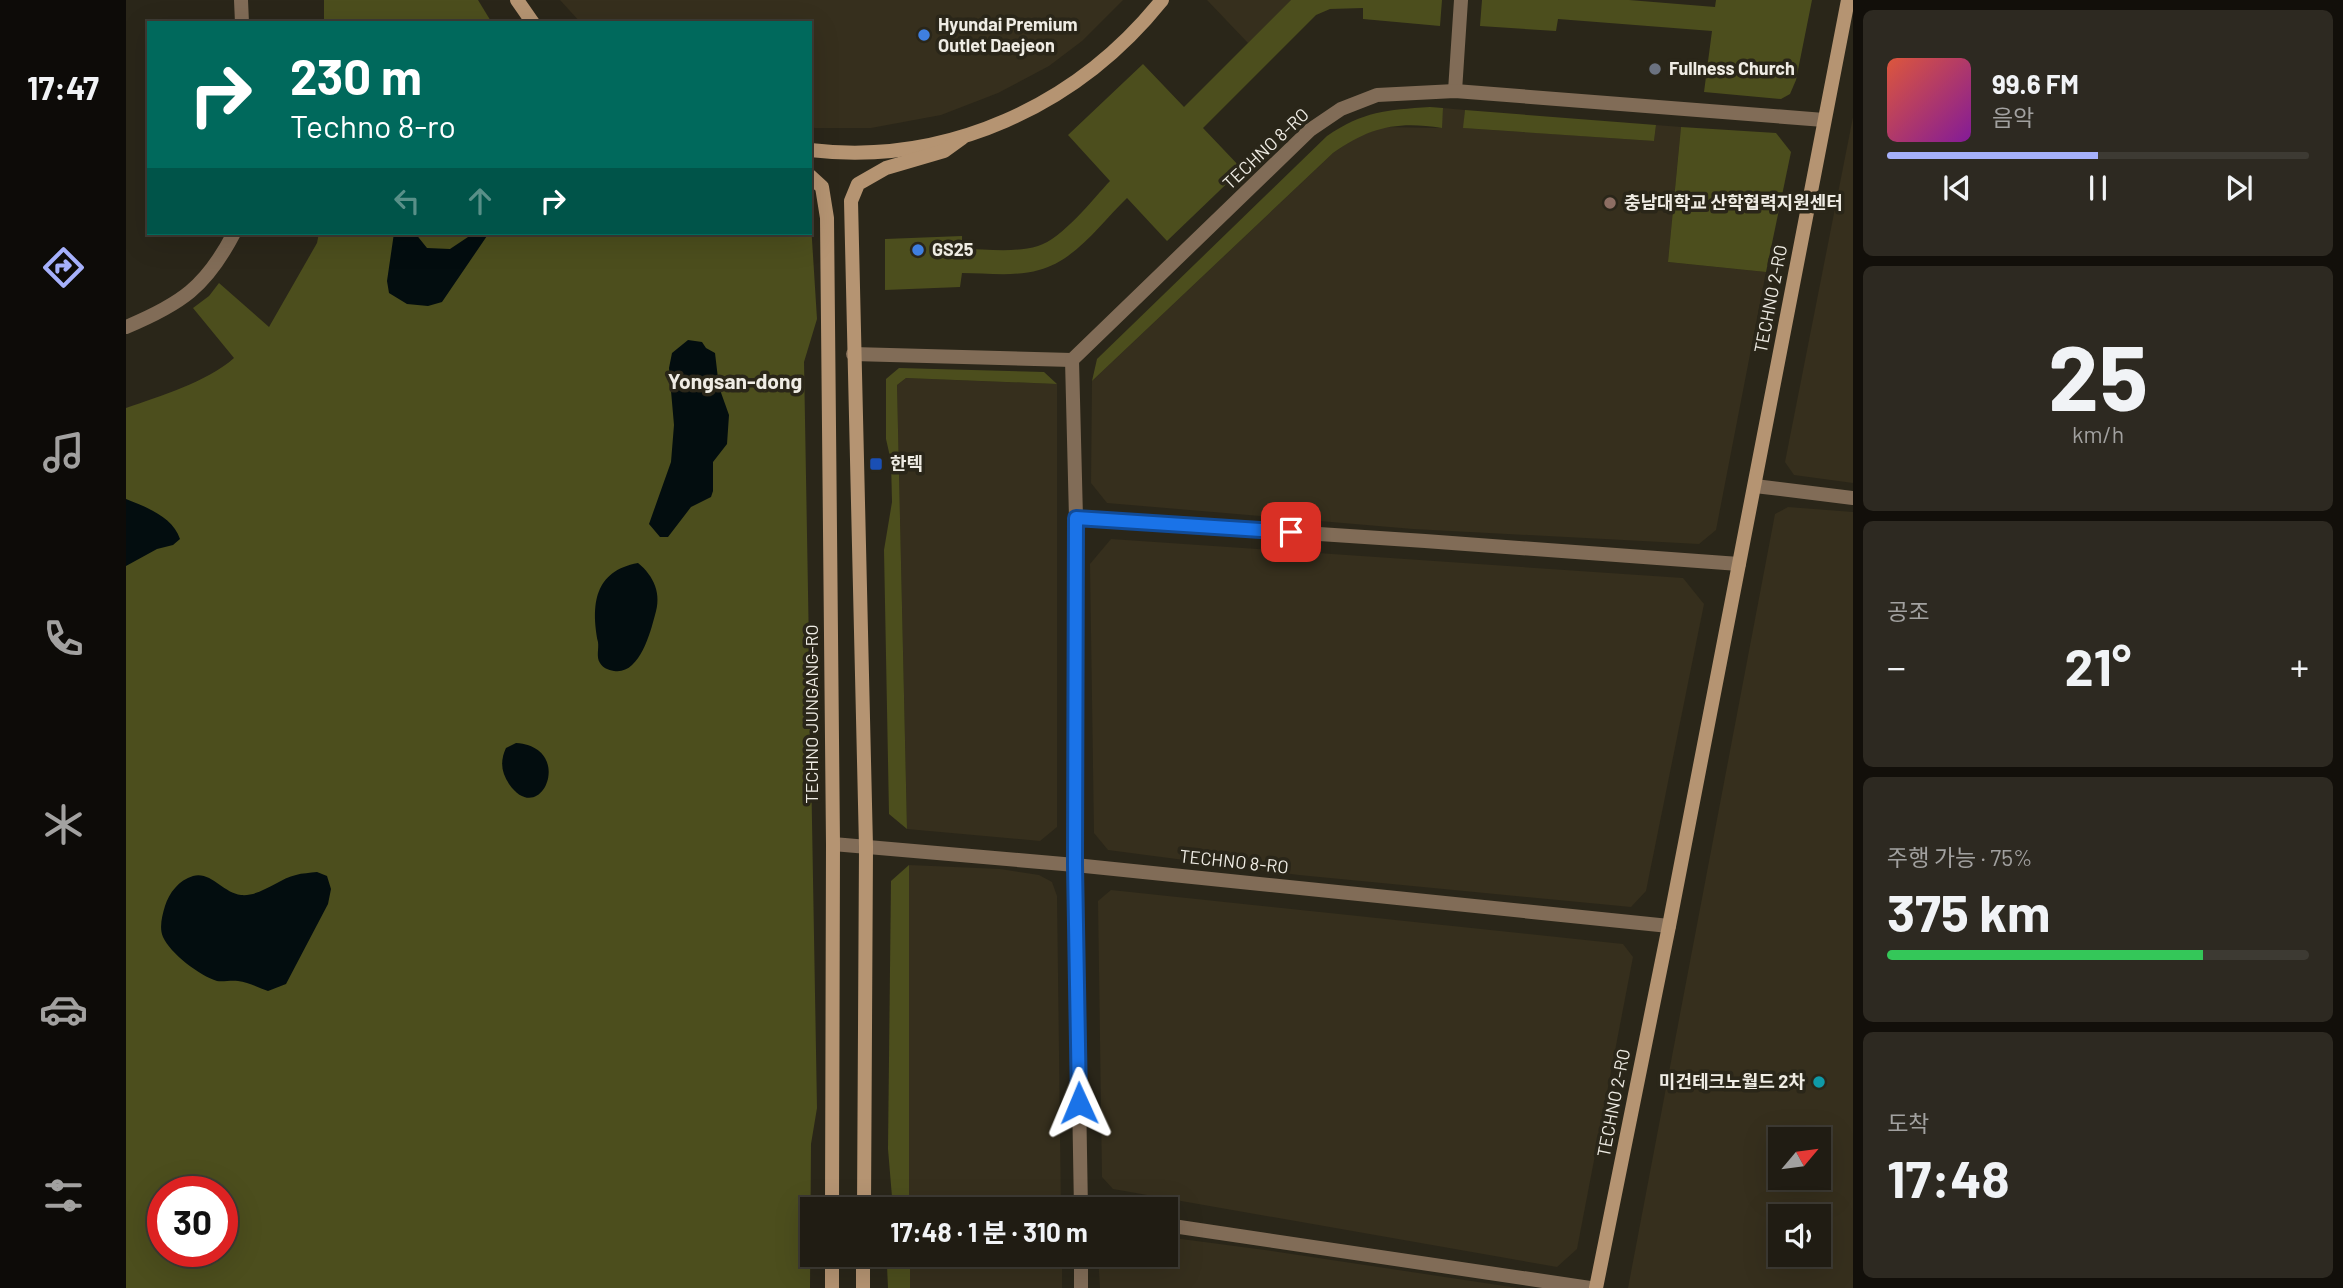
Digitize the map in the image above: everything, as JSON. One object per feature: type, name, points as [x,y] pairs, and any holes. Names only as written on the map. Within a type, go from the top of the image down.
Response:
[{"type":"main road","points":[[517,0],[532,21]]},
{"type":"main road","points":[[812,150],[855,152],[901,149],[962,138],[1003,122],[1080,80],[1147,19],[1162,0]]},
{"type":"main road","name":"TECHNO 2-RO","points":[[1596,1288],[1740,564],[1848,0]]},
{"type":"main road","points":[[864,1197],[866,847],[850,201],[858,184],[886,168],[944,151],[962,138]]},
{"type":"main road","name":"TECHNO JUNGANG-RO","points":[[812,178],[822,187],[827,218],[832,1197]]},
{"type":"main road","points":[[832,1267],[832,1288]]},
{"type":"main road","points":[[863,1267],[863,1288]]},
{"type":"street","points":[[241,0],[242,21]]},
{"type":"street","points":[[1455,91],[1461,0]]},
{"type":"street","name":"TECHNO 8-RO","points":[[1072,360],[1310,130],[1341,109],[1377,95],[1455,91],[1824,120]]},
{"type":"street","points":[[126,327],[159,313],[191,293],[222,256],[233,235]]},
{"type":"street","points":[[853,354],[1072,360],[1076,518],[1075,865],[1081,1197]]},
{"type":"street","points":[[1755,486],[1853,498]]},
{"type":"street","points":[[1076,518],[1740,564]]},
{"type":"street","name":"TECHNO 8-RO","points":[[832,844],[1075,865],[1669,926]]},
{"type":"street","points":[[1178,1227],[1590,1288]]},
{"type":"street","points":[[1081,1267],[1081,1288]]},
{"type":"shaded area","points":[[324,0],[478,0],[491,21],[324,21]]},
{"type":"shaded area","points":[[560,0],[1123,0],[1082,41],[1049,66],[998,93],[941,115],[871,128],[812,127],[812,21],[579,21]]},
{"type":"shaded area","points":[[1207,0],[1291,0],[1248,43]]},
{"type":"shaded area","points":[[1291,0],[1442,0],[1440,26],[1363,19],[1363,8],[1330,9],[1316,15],[1203,128],[1242,169],[1167,241],[1127,198],[1076,250],[1039,270],[1000,274],[962,273],[960,287],[885,290],[885,239],[962,236],[962,249],[1010,250],[1038,246],[1057,235],[1077,218],[1110,181],[1068,135],[1143,64],[1184,107]]},
{"type":"shaded area","points":[[1482,0],[1629,0],[1715,7],[1716,0],[1812,0],[1796,80],[1790,94],[1781,99],[1704,92],[1712,31],[1558,19],[1556,31],[1480,26]]},
{"type":"shaded area","points":[[1443,108],[1465,110],[1464,128],[1654,141],[1656,125],[1681,127],[1668,262],[1766,272],[1716,530],[1699,544],[1413,529],[1107,503],[1091,483],[1092,381],[1333,153],[1356,137],[1383,127],[1441,128]]},
{"type":"shaded area","points":[[1443,108],[1442,128],[1411,125],[1384,128],[1359,137],[1333,153],[1092,381],[1097,359],[1327,136],[1353,121],[1376,113]]},
{"type":"shaded area","points":[[1465,110],[1656,125],[1654,141],[1463,128]]},
{"type":"shaded area","points":[[1853,117],[1853,483],[1794,475],[1785,462]]},
{"type":"shaded area","points":[[1681,127],[1776,133],[1791,152],[1766,272],[1668,262]]},
{"type":"shaded area","points":[[319,235],[812,235],[817,319],[804,362],[817,1108],[811,1144],[811,1197],[800,1197],[800,1267],[810,1267],[810,1288],[126,1288],[126,408],[197,381],[234,358],[193,308],[209,296],[219,283],[269,327],[317,243]]},
{"type":"shaded area","points":[[394,235],[417,235],[427,248],[450,249],[471,235],[488,235],[442,302],[428,306],[407,304],[389,293],[387,281]]},
{"type":"shaded area","points":[[688,340],[702,342],[715,353],[719,387],[729,415],[727,444],[713,462],[711,497],[691,507],[668,537],[660,537],[649,524],[671,462],[674,425],[669,368],[672,353]]},
{"type":"shaded area","points":[[899,368],[1044,372],[1057,384],[906,378],[897,385],[907,829],[889,814],[884,550],[892,502],[891,461],[886,439],[886,379]]},
{"type":"shaded area","points":[[906,378],[1057,384],[1057,827],[1040,841],[907,829],[897,385]]},
{"type":"shaded area","points":[[126,499],[165,519],[180,539],[173,545],[157,549],[126,566]]},
{"type":"shaded area","points":[[1788,507],[1853,512],[1853,1288],[1628,1288],[1775,514]]},
{"type":"shaded area","points":[[1111,539],[1683,578],[1704,604],[1646,891],[1631,907],[1299,875],[1108,850],[1094,833],[1090,564]]},
{"type":"shaded area","points":[[638,563],[655,586],[657,607],[637,660],[623,671],[612,671],[603,666],[598,658],[596,603],[604,582],[612,574],[623,567]]},
{"type":"shaded area","points":[[516,743],[534,748],[545,758],[549,770],[547,782],[541,792],[532,798],[521,796],[504,775],[502,762],[506,748]]},
{"type":"shaded area","points":[[909,865],[1000,869],[1039,875],[1052,882],[1057,896],[1061,1197],[909,1197]]},
{"type":"shaded area","points":[[909,865],[909,1197],[892,1197],[888,1149],[891,881]]},
{"type":"shaded area","points":[[317,872],[327,876],[331,889],[328,904],[286,984],[268,991],[242,982],[217,981],[186,963],[163,937],[161,922],[167,901],[175,888],[188,878],[199,875],[235,893],[248,895],[289,877]]},
{"type":"shaded area","points":[[1111,890],[1623,944],[1633,957],[1577,1249],[1557,1267],[1178,1200],[1178,1197],[1159,1197],[1113,1189],[1102,1177],[1098,901]]},
{"type":"shaded area","points":[[1178,1239],[1518,1288],[1100,1288],[1099,1267],[1178,1267]]},
{"type":"shaded area","points":[[887,1267],[910,1267],[910,1288],[888,1288]]},
{"type":"shaded area","points":[[910,1267],[1062,1267],[1062,1288],[910,1288]]},
{"type":"place","name":"Hyundai Premium Outlet Daejeon","points":[[924,35]]},
{"type":"place","name":"Fullness Church","points":[[1655,69]]},
{"type":"place","name":"충남대학교 산학협력지원센터","points":[[1610,203]]},
{"type":"place","name":"GS25","points":[[918,250]]},
{"type":"place","name":"한텍","points":[[876,464]]},
{"type":"place","name":"미건테크노월드 2차","points":[[1819,1082]]},
{"type":"district","name":"Yongsan-dong","points":[[735,382]]},
{"type":"route","points":[[1079,1103],[1075,865],[1076,518],[1291,532]]}]
